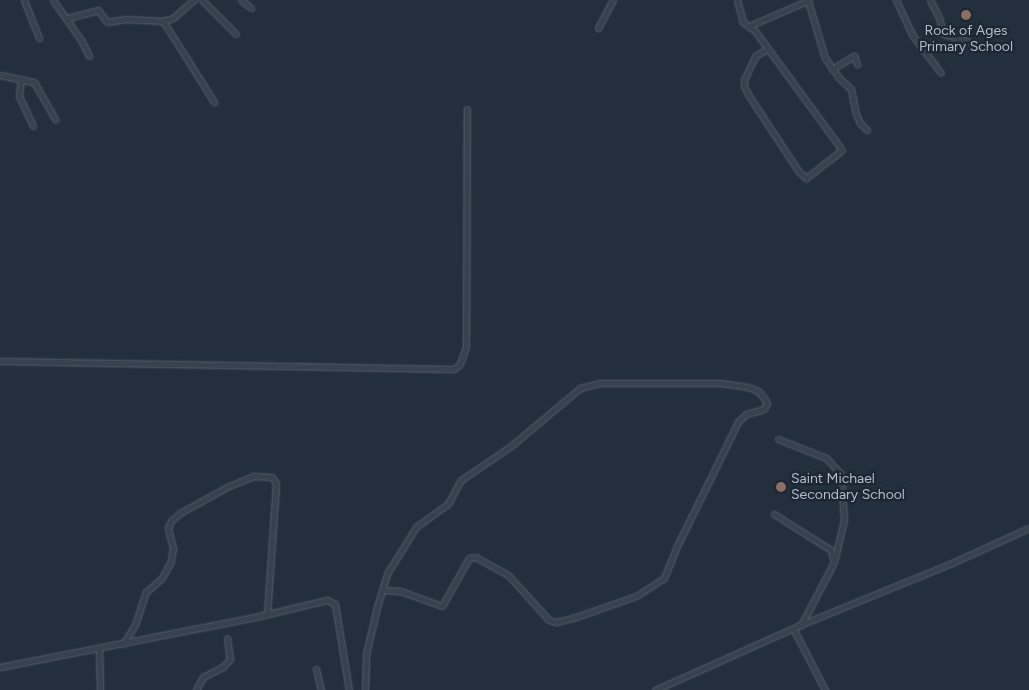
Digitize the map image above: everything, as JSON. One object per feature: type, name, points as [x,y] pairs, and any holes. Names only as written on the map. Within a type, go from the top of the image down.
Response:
[{"type":"street","points":[[24,0],[39,38]]},
{"type":"street","points":[[53,0],[67,18],[89,56]]},
{"type":"street","points":[[67,18],[98,10],[108,22],[125,19],[163,21],[173,18],[194,0]]},
{"type":"street","points":[[202,0],[236,34]]},
{"type":"street","points":[[241,0],[251,8]]},
{"type":"street","points":[[598,28],[612,0]]},
{"type":"street","points":[[737,0],[742,21],[749,26],[767,49],[842,150],[806,178],[799,172],[744,86],[744,80],[755,56],[767,49]]},
{"type":"street","points":[[749,26],[808,0],[822,52],[832,69],[851,89],[856,114],[860,123],[867,130]]},
{"type":"street","points":[[896,0],[913,36],[941,73]]},
{"type":"street","points":[[930,0],[944,34],[976,44]]},
{"type":"street","points":[[163,21],[214,102]]},
{"type":"street","points":[[832,69],[854,56],[857,64]]},
{"type":"street","points":[[0,75],[34,82],[55,120]]},
{"type":"street","points":[[20,79],[18,96],[33,126]]},
{"type":"street","points":[[0,361],[454,369],[460,364],[466,347],[467,109]]},
{"type":"street","points":[[365,690],[366,654],[383,590],[392,563],[416,527],[448,504],[461,480],[518,440],[580,388],[600,382],[720,383],[748,387],[758,391],[764,398],[766,403],[764,409],[746,414],[738,422],[676,546],[664,578],[636,596],[556,622],[549,620],[508,575],[476,557],[469,558],[442,606],[400,591],[383,590]]},
{"type":"street","points":[[778,439],[826,458],[842,474],[844,520],[834,562],[800,625]]},
{"type":"street","points":[[123,644],[135,624],[146,592],[162,578],[171,561],[173,548],[168,528],[170,521],[180,513],[229,486],[254,476],[272,477],[276,483],[267,614]]},
{"type":"street","points":[[774,514],[831,550],[834,562]]},
{"type":"street","points":[[656,690],[662,689],[723,659],[794,630],[800,625],[954,562],[1029,528]]},
{"type":"street","points":[[0,667],[123,644],[327,600],[333,602],[349,690]]},
{"type":"street","points":[[794,630],[825,690]]},
{"type":"street","points":[[196,690],[203,678],[223,667],[230,659],[227,638]]},
{"type":"street","points":[[99,648],[100,690]]},
{"type":"street","points":[[316,669],[321,690]]},
{"type":"place","name":"Rock of Ages Primary School","points":[[966,15]]},
{"type":"place","name":"Saint Michael Secondary School","points":[[781,487]]}]
